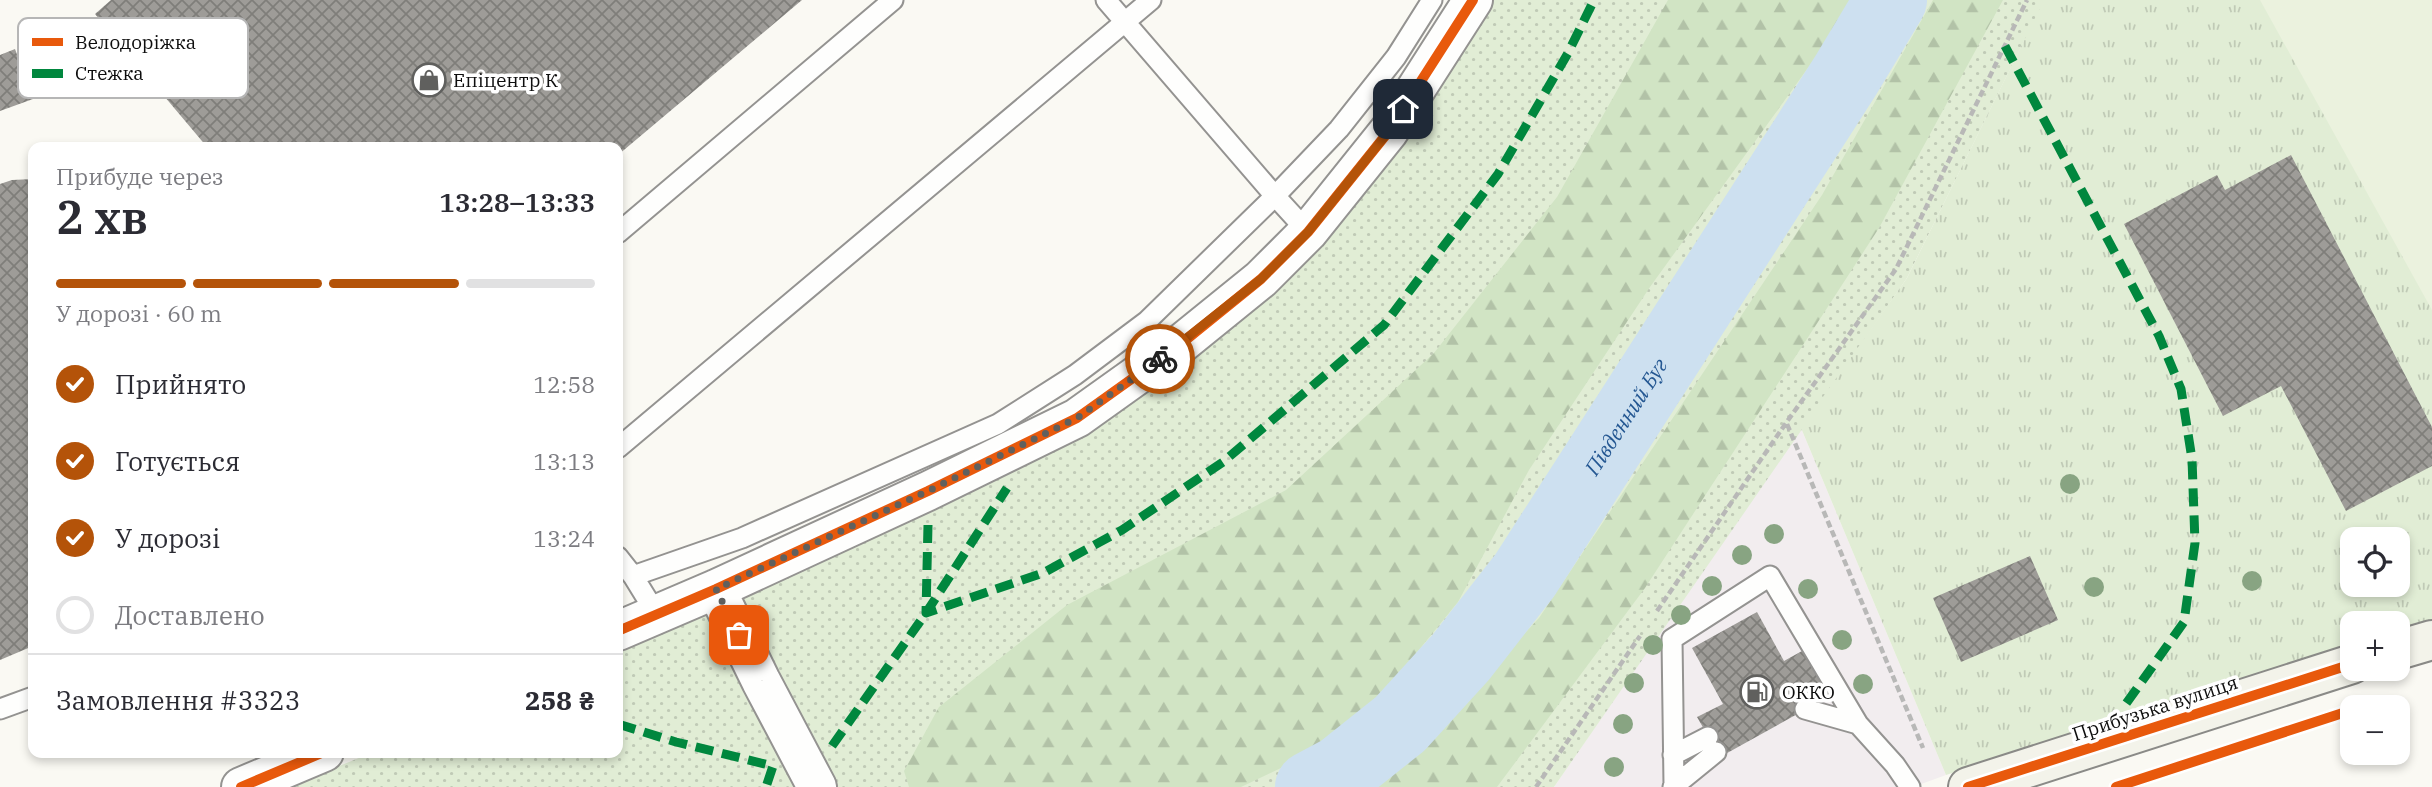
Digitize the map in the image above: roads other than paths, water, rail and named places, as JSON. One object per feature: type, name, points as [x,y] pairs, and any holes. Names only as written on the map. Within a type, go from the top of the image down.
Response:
[{"type":"street","points":[[623,629],[928,491],[1077,418],[1182,343],[1261,279],[1308,232],[1389,131],[1473,0]]},
{"type":"street","points":[[716,589],[817,787]]},
{"type":"street","points":[[2410,646],[2432,640]]},
{"type":"street","name":"Прибузька вулиця","points":[[1988,784],[2340,668]]},
{"type":"street","points":[[241,787],[310,758]]},
{"type":"lane","points":[[623,229],[893,0]]},
{"type":"lane","points":[[1106,0],[1308,232]]},
{"type":"lane","points":[[623,444],[1151,0]]},
{"type":"lane","points":[[633,576],[742,538],[998,424],[1075,375],[1147,321],[1275,196],[1339,129],[1396,57],[1432,0]]},
{"type":"lane","points":[[623,563],[657,615]]},
{"type":"lane","points":[[1673,786],[1672,639],[1770,576],[1858,724],[1895,765],[1910,787]]},
{"type":"lane","points":[[0,709],[28,699]]},
{"type":"lane","points":[[1805,709],[1858,724]]},
{"type":"lane","points":[[1673,755],[1712,744],[1673,786]]},
{"type":"waterway","name":"Південний Буг","points":[[1311,787],[1341,771],[1400,724],[1461,657],[1525,575],[1846,75],[1891,0]]},
{"type":"place","name":"Епіцентр К","points":[[429,80]]},
{"type":"place","name":"ОККО","points":[[1757,692]]}]
